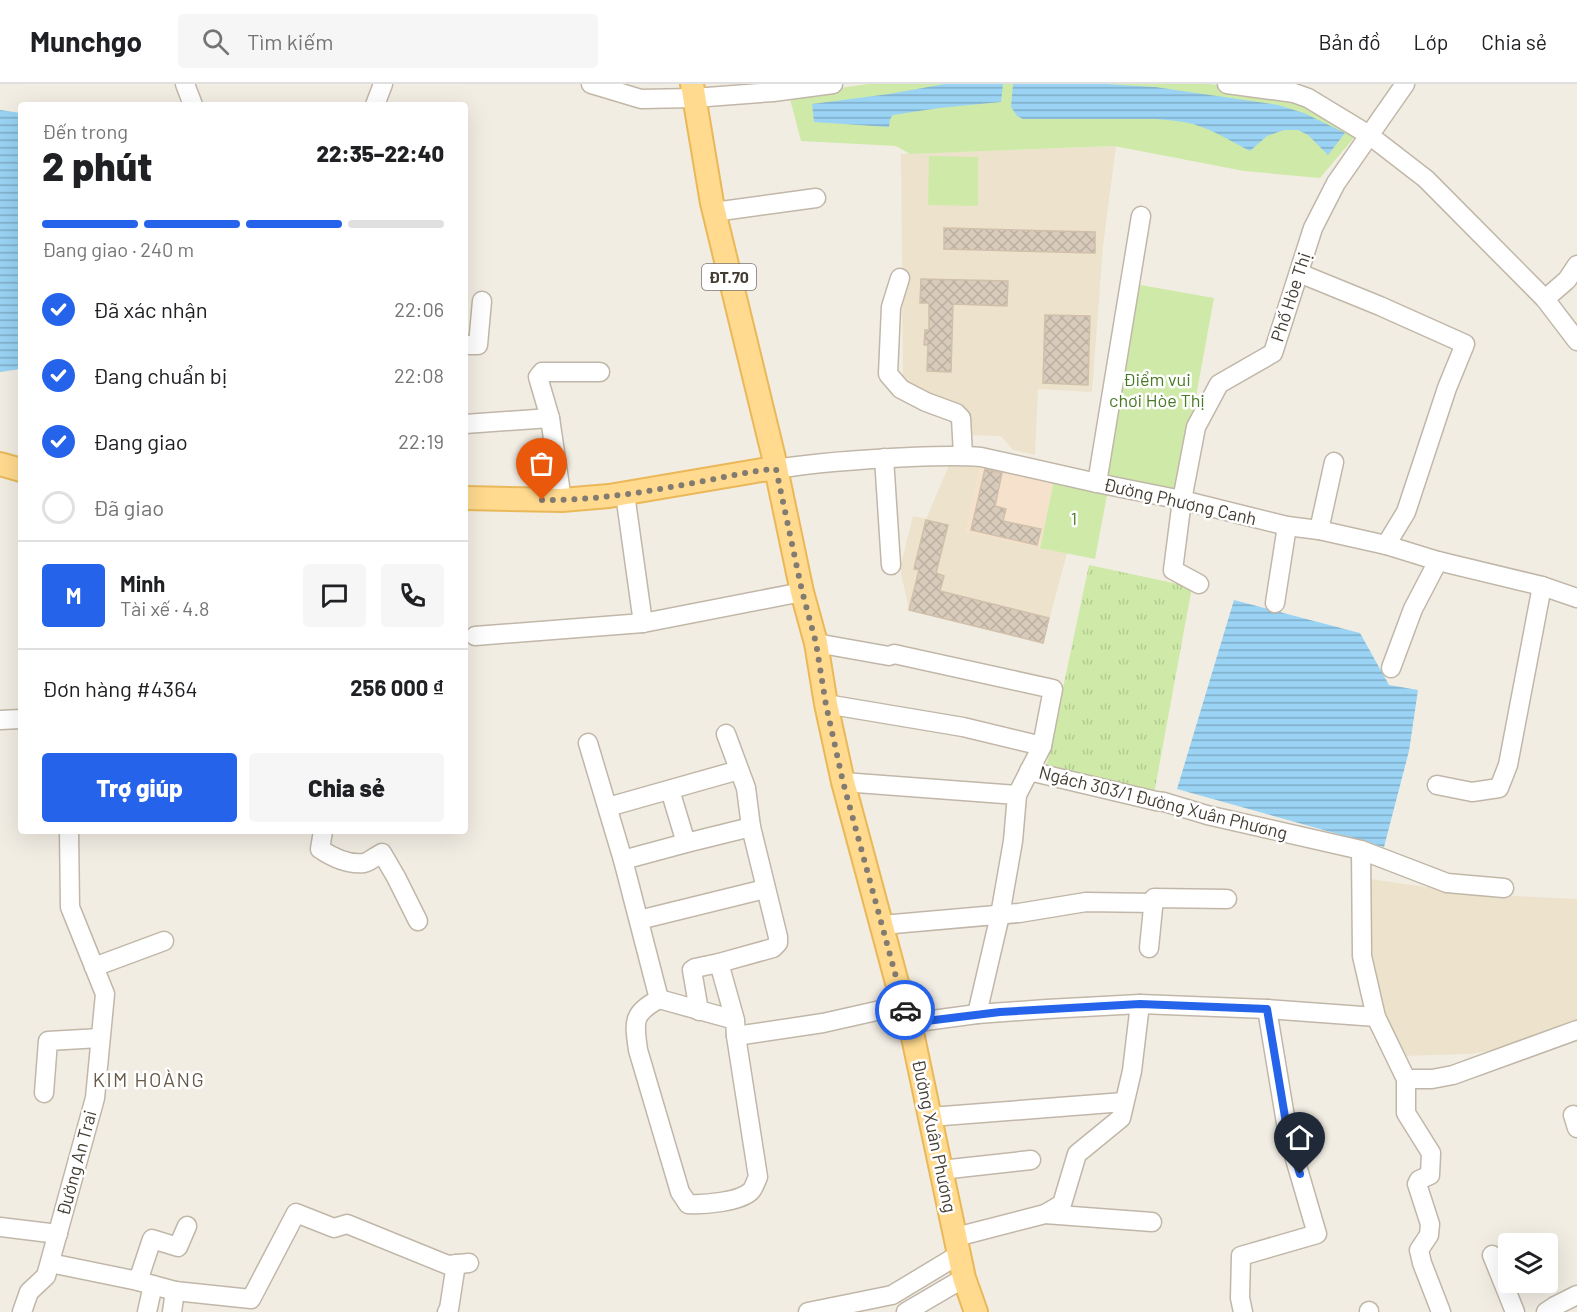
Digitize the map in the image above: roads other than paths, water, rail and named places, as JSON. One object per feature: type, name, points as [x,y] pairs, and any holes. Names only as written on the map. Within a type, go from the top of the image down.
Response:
[{"type":"main road","name":"Đường Xuân Phương","points":[[693,91],[714,212],[816,643],[826,705],[843,782],[907,1014],[964,1278],[976,1312]]},
{"type":"main road","points":[[0,464],[18,469]]},
{"type":"main road","points":[[468,498],[562,500],[625,494],[776,469]]},
{"type":"street","points":[[185,84],[192,102]]},
{"type":"street","points":[[376,102],[383,84]]},
{"type":"street","points":[[591,84],[641,99],[693,91],[773,92],[832,84]]},
{"type":"street","points":[[1227,84],[1294,93],[1311,91],[1426,179],[1545,299],[1577,341]]},
{"type":"street","name":"Phố Hòe Thị","points":[[1199,584],[1173,570],[1182,500],[1196,427],[1219,384],[1273,353],[1313,228],[1336,183],[1405,84]]},
{"type":"street","points":[[714,212],[816,198]]},
{"type":"street","points":[[1097,483],[1141,216]]},
{"type":"street","points":[[1545,299],[1567,279],[1577,265]]},
{"type":"street","points":[[1299,273],[1465,344],[1447,388],[1406,512],[1386,545]]},
{"type":"street","points":[[900,278],[891,307],[888,374],[901,389],[926,402],[956,412],[961,418],[963,455]]},
{"type":"street","points":[[468,345],[478,345],[482,301]]},
{"type":"street","points":[[562,500],[550,418],[538,377],[542,372],[600,372]]},
{"type":"street","points":[[468,424],[550,418]]},
{"type":"street","name":"Đường Phương Canh","points":[[776,469],[884,458],[963,455],[981,457],[1182,500],[1287,526],[1319,530],[1386,545],[1438,561],[1542,586],[1577,598]]},
{"type":"street","points":[[884,458],[891,565]]},
{"type":"street","points":[[1319,530],[1334,462]]},
{"type":"street","points":[[625,494],[643,623]]},
{"type":"street","points":[[1275,603],[1287,526]]},
{"type":"street","points":[[1391,668],[1413,609],[1438,561]]},
{"type":"street","points":[[1437,785],[1472,792],[1499,788],[1508,765],[1542,586]]},
{"type":"street","points":[[476,636],[643,623],[802,591]]},
{"type":"street","points":[[816,643],[889,656],[894,654],[1053,689],[1042,746],[1029,771]]},
{"type":"street","points":[[826,705],[963,727],[1042,746]]},
{"type":"street","points":[[0,720],[18,720]]},
{"type":"street","points":[[699,1011],[692,970],[773,948],[778,943],[750,827],[746,788],[726,734]]},
{"type":"street","points":[[588,743],[623,861],[659,999]]},
{"type":"street","points":[[608,807],[740,770]]},
{"type":"street","name":"Ngách 303/1 Đường Xuân Phương","points":[[977,1014],[1000,915],[1013,841],[1017,795],[1029,771],[1361,850],[1448,883],[1504,888]]},
{"type":"street","points":[[843,782],[1017,795]]},
{"type":"street","points":[[670,790],[686,843]]},
{"type":"street","points":[[623,861],[750,827]]},
{"type":"street","name":"Đường An Trai","points":[[22,1312],[29,1292],[46,1276],[95,1098],[105,994],[70,907],[69,834]]},
{"type":"street","points":[[322,834],[320,849],[346,861],[364,863],[382,853],[418,921]]},
{"type":"street","points":[[1361,850],[1362,956],[1376,1017],[1406,1079],[1406,1113],[1432,1155],[1431,1174],[1419,1180],[1417,1184],[1430,1224],[1429,1235],[1419,1251],[1441,1312]]},
{"type":"street","points":[[639,920],[765,889]]},
{"type":"street","points":[[1149,948],[1154,898],[1227,899]]},
{"type":"street","points":[[882,925],[1019,913],[1086,902],[1153,903]]},
{"type":"street","points":[[94,967],[164,941]]},
{"type":"street","points":[[719,963],[736,1028],[758,1177],[751,1191],[738,1197],[698,1205],[688,1204],[680,1192],[635,1029],[639,1013],[644,1007],[659,999],[699,1011],[736,1028],[823,1023],[907,1014],[977,1014],[1140,1004],[1267,1009],[1376,1017]]},
{"type":"street","points":[[808,1312],[892,1296],[958,1245],[1045,1214],[1062,1204],[1077,1154],[1120,1118],[1132,1071],[1140,1004]]},
{"type":"street","points":[[1243,1312],[1240,1298],[1241,1256],[1317,1234],[1288,1135],[1267,1009]]},
{"type":"street","points":[[1406,1079],[1432,1079],[1453,1075],[1577,1030]]},
{"type":"street","points":[[44,1093],[48,1041],[100,1038]]},
{"type":"street","points":[[930,1118],[1124,1102]]},
{"type":"street","points":[[941,1170],[1031,1160]]},
{"type":"street","points":[[50,1263],[175,1291],[251,1299],[296,1213],[334,1227],[347,1224],[448,1265],[463,1264],[447,1312]]},
{"type":"street","points":[[1045,1214],[1152,1222]]},
{"type":"street","points":[[147,1312],[146,1283],[152,1239],[178,1247],[187,1226]]},
{"type":"street","points":[[0,1227],[58,1234]]},
{"type":"street","points":[[1492,1255],[1515,1312]]},
{"type":"street","points":[[906,1312],[964,1278]]},
{"type":"street","points":[[172,1312],[175,1291]]},
{"type":"street","points":[[1546,1312],[1555,1305],[1577,1295]]},
{"type":"water","points":[[945,84],[1003,84],[1001,102],[893,115],[889,127],[814,122],[812,104]]},
{"type":"water","points":[[1013,84],[1105,84],[1155,87],[1278,105],[1304,113],[1345,133],[1328,155],[1308,135],[1298,130],[1284,130],[1267,136],[1250,151],[1208,129],[1179,121],[1023,119],[1017,116],[1011,107]]},
{"type":"water","points":[[0,110],[18,113],[18,369],[0,372]]},
{"type":"water","points":[[1234,600],[1360,633],[1389,685],[1418,690],[1409,751],[1384,847],[1177,789]]},
{"type":"district","name":"KIM HOÀNG","points":[[149,1080]]},
{"type":"park label","name":"Điểm vui chơi Hòe Thị","points":[[1157,390]]},
{"type":"park label","name":"1","points":[[1074,519]]}]
